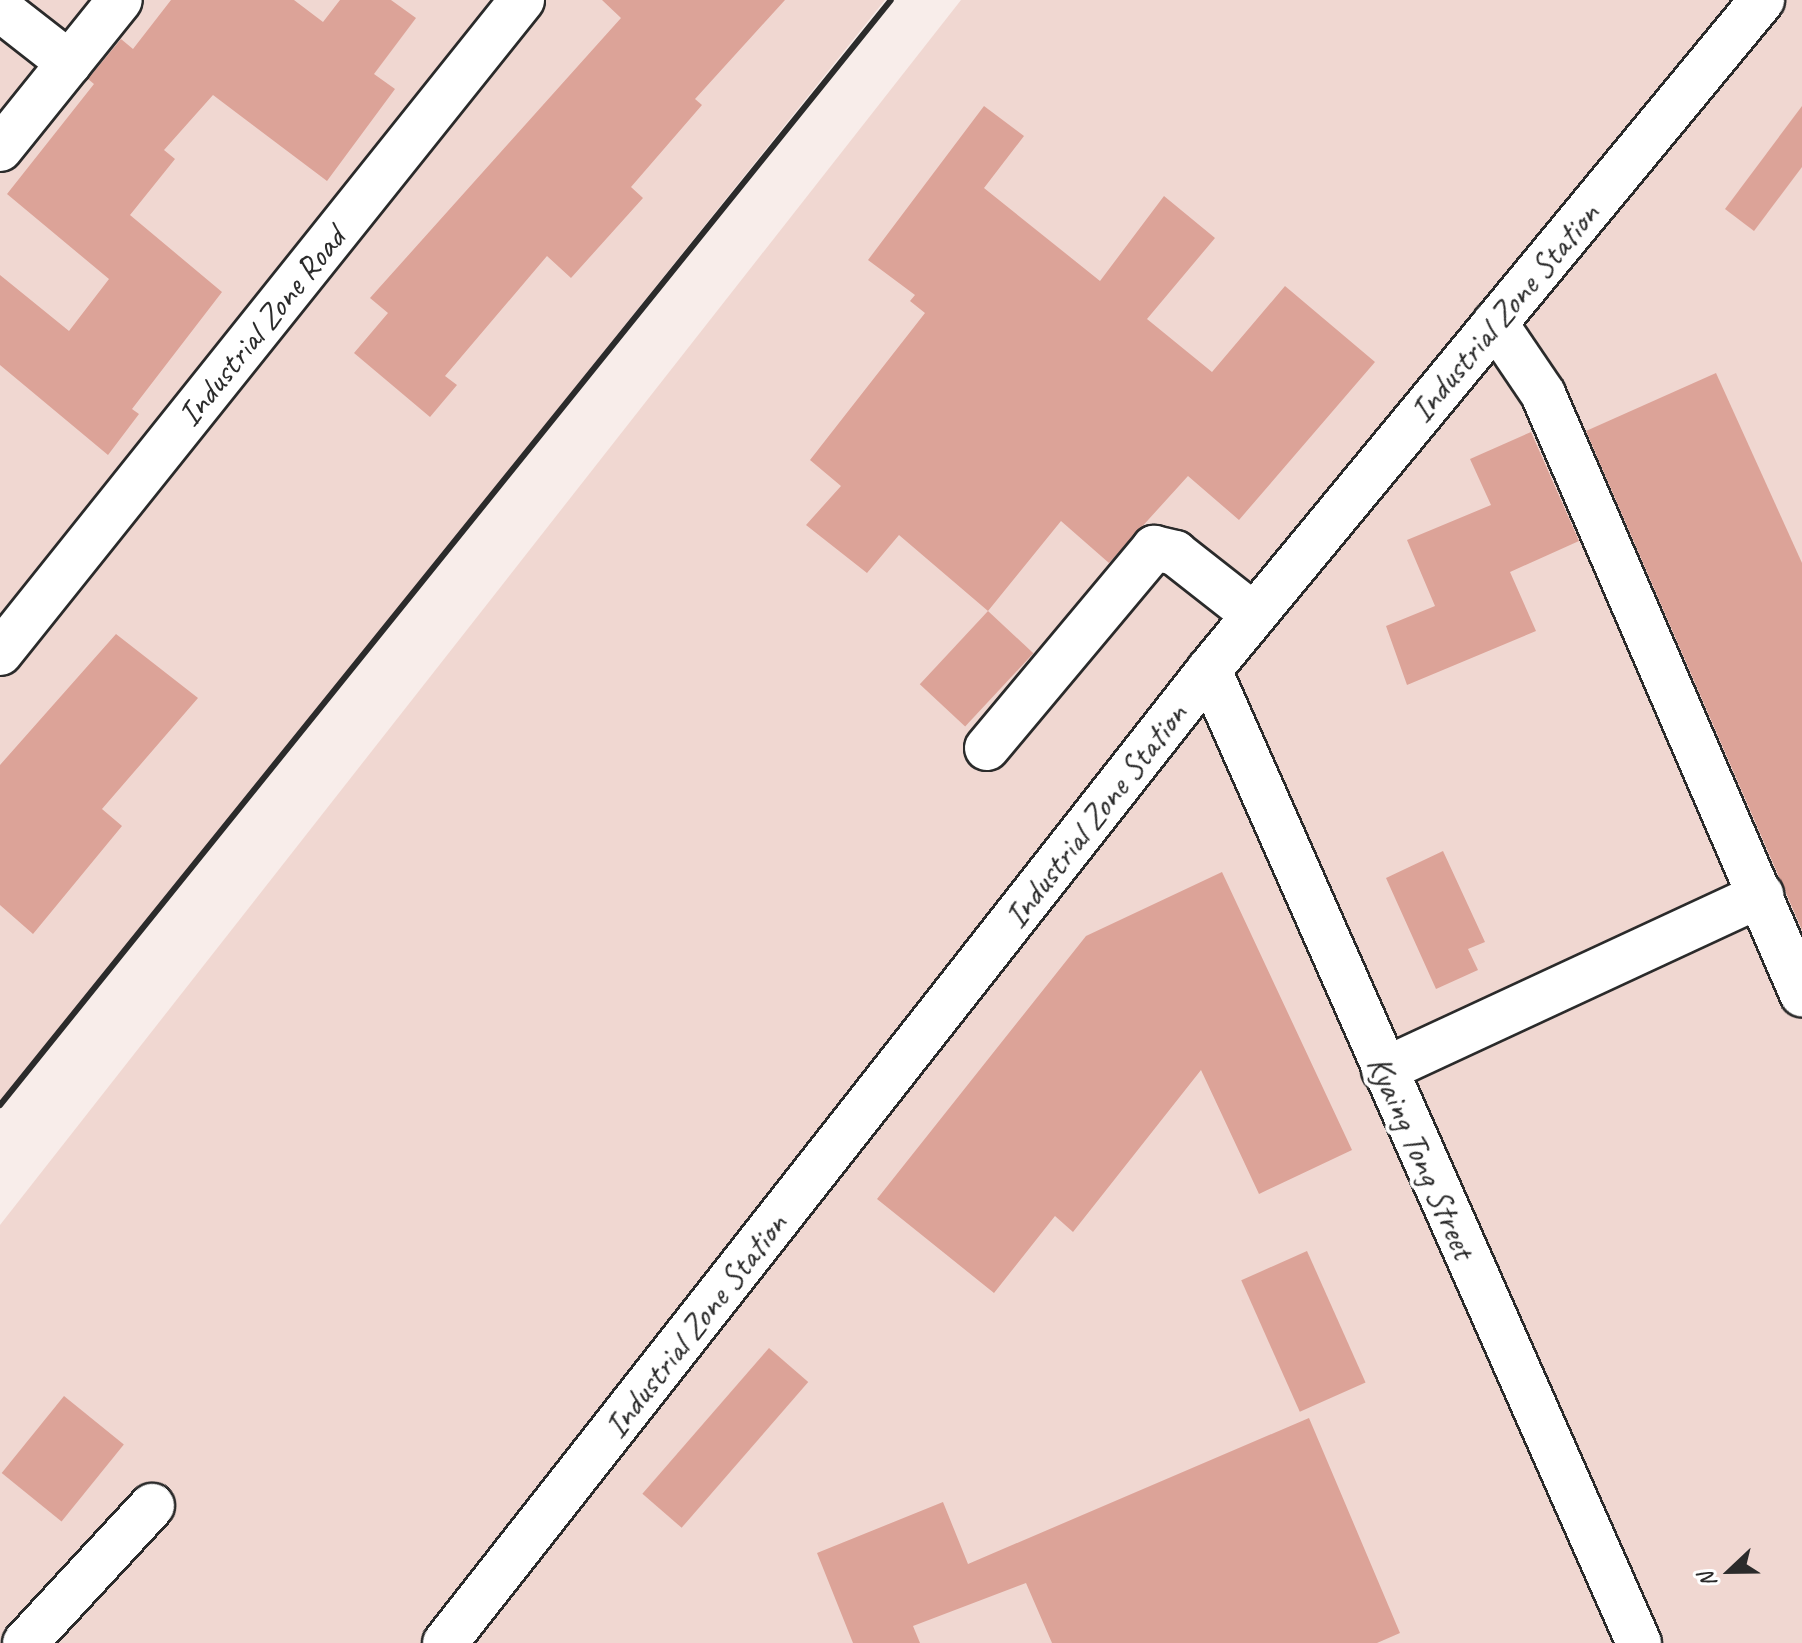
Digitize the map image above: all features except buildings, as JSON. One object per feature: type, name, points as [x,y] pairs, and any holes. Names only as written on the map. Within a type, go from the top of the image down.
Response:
[{"type":"street","points":[[0,149],[120,0]]},
{"type":"street","name":"Industrial Zone Station","points":[[445,1643],[1209,670],[1762,0]]},
{"type":"street","name":"Industrial Zone Road","points":[[0,653],[520,1]]},
{"type":"street","points":[[0,9],[69,63]]},
{"type":"street","points":[[1495,323],[1543,394],[1802,994]]},
{"type":"street","points":[[987,748],[1154,548],[1175,553],[1254,615]]},
{"type":"street","name":"Kyaing Tong Street","points":[[1209,670],[1639,1643]]},
{"type":"street","points":[[1384,1070],[1761,895]]},
{"type":"street","points":[[25,1643],[152,1506]]},
{"type":"shaded area","points":[[0,0],[885,0],[0,1106]]},
{"type":"shaded area","points":[[961,0],[1802,0],[1802,1643],[0,1643],[0,1225]]},
{"type":"railway","points":[[0,1105],[891,0]]}]
